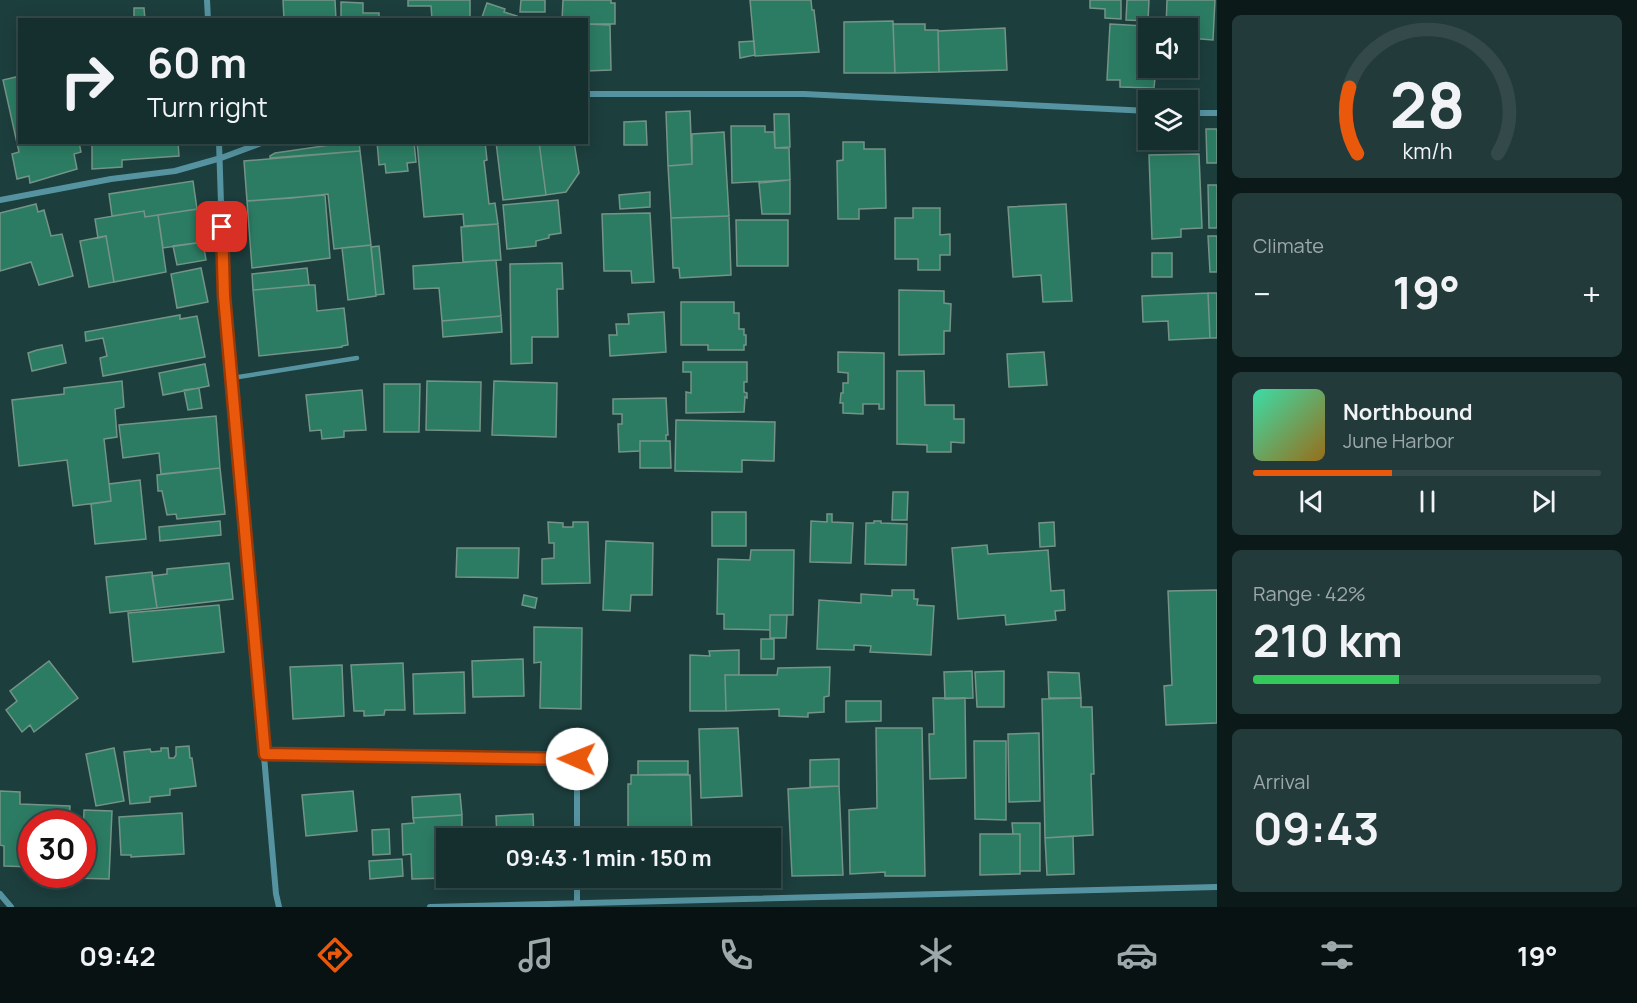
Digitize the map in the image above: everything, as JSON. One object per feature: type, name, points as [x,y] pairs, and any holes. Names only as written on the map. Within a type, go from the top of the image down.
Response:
[{"type":"street","points":[[207,0],[208,18]]},
{"type":"street","points":[[588,93],[804,94],[1138,110]]},
{"type":"street","points":[[1198,113],[1217,113]]},
{"type":"street","points":[[219,144],[224,296],[276,894],[279,907]]},
{"type":"street","points":[[0,200],[111,178],[175,171],[259,144]]},
{"type":"street","points":[[265,754],[577,759],[577,828]]},
{"type":"street","points":[[430,907],[1217,887]]},
{"type":"street","points":[[576,902],[577,888]]},
{"type":"street","points":[[0,894],[11,907]]},
{"type":"lane","points":[[232,378],[357,358]]},
{"type":"building","points":[[283,0],[335,0],[336,18],[284,18]]},
{"type":"building","points":[[408,0],[470,0],[470,17],[432,18],[431,6],[408,6]]},
{"type":"building","points":[[521,0],[545,0],[545,12],[520,12]]},
{"type":"building","points":[[563,0],[611,0],[611,3],[615,3],[615,24],[588,24],[588,18],[562,18]]},
{"type":"building","points":[[750,0],[811,0],[819,52],[755,56]]},
{"type":"building","points":[[1090,0],[1121,0],[1121,19],[1105,18],[1105,9],[1090,8]]},
{"type":"building","points":[[1127,0],[1149,0],[1148,18],[1126,20]]},
{"type":"building","points":[[1167,0],[1215,0],[1213,40],[1198,39],[1198,18],[1166,18]]},
{"type":"building","points":[[341,2],[363,3],[363,13],[379,13],[379,18],[341,18]]},
{"type":"building","points":[[487,3],[517,16],[516,18],[482,18]]},
{"type":"building","points":[[134,8],[144,8],[145,18],[134,18]]},
{"type":"building","points":[[893,21],[895,73],[844,73],[844,22]]},
{"type":"building","points":[[588,24],[610,25],[611,70],[588,71]]},
{"type":"building","points":[[893,24],[925,24],[925,30],[938,30],[939,72],[895,73]]},
{"type":"building","points":[[1110,24],[1138,26],[1138,78],[1155,78],[1154,88],[1120,87],[1120,80],[1107,80]]},
{"type":"building","points":[[1005,28],[1007,70],[939,72],[938,31]]},
{"type":"building","points":[[754,41],[755,55],[740,58],[739,42]]},
{"type":"building","points":[[18,76],[18,144],[79,144],[81,152],[74,154],[77,169],[30,183],[29,176],[17,179],[12,154],[19,152],[3,80]]},
{"type":"building","points":[[690,111],[692,164],[668,166],[666,112]]},
{"type":"building","points":[[774,114],[789,114],[790,147],[775,148]]},
{"type":"building","points":[[646,121],[647,145],[624,145],[624,122]]},
{"type":"building","points":[[731,126],[765,126],[765,132],[774,132],[775,148],[789,148],[790,180],[732,183]]},
{"type":"building","points":[[1206,129],[1217,129],[1217,163],[1207,163]]},
{"type":"building","points":[[724,132],[729,216],[671,218],[668,166],[692,164],[692,134]]},
{"type":"building","points":[[843,142],[864,142],[864,149],[885,149],[886,208],[859,209],[859,219],[838,219],[837,161],[843,160]]},
{"type":"building","points":[[92,144],[178,144],[179,156],[122,160],[122,167],[92,169]]},
{"type":"building","points":[[337,144],[359,144],[360,151],[270,158],[275,153]]},
{"type":"building","points":[[377,144],[414,144],[416,162],[407,163],[408,171],[386,173],[385,164],[379,165]]},
{"type":"building","points":[[417,144],[485,144],[487,160],[484,161],[489,204],[495,203],[498,224],[464,226],[463,214],[424,217]]},
{"type":"building","points":[[496,144],[539,144],[546,195],[503,200]]},
{"type":"building","points":[[539,144],[574,144],[579,173],[566,192],[546,195]]},
{"type":"building","points":[[360,151],[371,245],[334,249],[328,194],[247,201],[244,161]]},
{"type":"building","points":[[1199,154],[1202,228],[1181,229],[1181,237],[1152,239],[1149,155]]},
{"type":"building","points":[[790,180],[790,214],[762,214],[759,183]]},
{"type":"building","points":[[193,181],[197,209],[145,217],[144,211],[112,216],[109,194]]},
{"type":"building","points":[[1208,185],[1217,185],[1217,228],[1209,228]]},
{"type":"building","points":[[650,192],[650,207],[620,209],[619,195]]},
{"type":"building","points":[[325,195],[330,258],[252,268],[247,201]]},
{"type":"building","points":[[558,200],[561,233],[536,241],[536,246],[507,249],[503,205]]},
{"type":"building","points":[[36,204],[38,212],[44,210],[51,236],[62,234],[73,276],[39,285],[31,262],[0,271],[0,213]]},
{"type":"building","points":[[1066,204],[1072,301],[1043,302],[1041,275],[1013,277],[1008,207]]},
{"type":"building","points":[[913,208],[940,208],[940,235],[950,234],[950,255],[940,255],[940,270],[918,270],[918,259],[895,259],[895,218],[913,218]]},
{"type":"building","points":[[197,209],[203,242],[163,248],[158,215]]},
{"type":"building","points":[[144,211],[145,217],[158,215],[166,272],[114,282],[106,236],[98,238],[95,219]]},
{"type":"building","points":[[650,213],[654,282],[632,283],[631,271],[604,271],[602,214]]},
{"type":"building","points":[[729,216],[731,275],[680,278],[679,268],[673,268],[671,218]]},
{"type":"building","points":[[736,220],[788,220],[788,266],[737,266]]},
{"type":"building","points":[[498,224],[501,260],[463,262],[461,227]]},
{"type":"building","points":[[106,236],[114,282],[89,287],[80,241]]},
{"type":"building","points":[[1208,236],[1217,236],[1217,272],[1210,272]]},
{"type":"building","points":[[203,242],[206,260],[177,265],[173,246]]},
{"type":"building","points":[[371,245],[376,296],[348,300],[342,248]]},
{"type":"building","points":[[379,246],[384,294],[376,295],[371,247]]},
{"type":"building","points":[[1152,253],[1172,253],[1172,277],[1152,277]]},
{"type":"building","points":[[496,260],[501,316],[442,321],[439,288],[414,289],[413,266]]},
{"type":"building","points":[[562,263],[563,289],[557,289],[558,337],[532,337],[532,363],[511,364],[510,264]]},
{"type":"building","points":[[201,268],[208,302],[177,308],[171,274]]},
{"type":"building","points":[[307,268],[309,285],[253,290],[252,274]]},
{"type":"building","points":[[315,285],[317,311],[344,308],[348,345],[259,356],[253,290]]},
{"type":"building","points":[[899,290],[944,291],[944,303],[951,304],[950,331],[944,331],[944,354],[899,355]]},
{"type":"building","points":[[1208,293],[1217,293],[1217,338],[1210,338]]},
{"type":"building","points":[[1208,293],[1210,338],[1169,340],[1168,321],[1143,322],[1142,296]]},
{"type":"building","points":[[681,302],[734,302],[734,313],[739,313],[739,329],[744,329],[744,335],[746,335],[744,350],[708,350],[708,345],[681,345]]},
{"type":"building","points":[[664,312],[666,352],[610,356],[609,335],[617,335],[616,324],[629,324],[628,314]]},
{"type":"building","points":[[180,315],[180,319],[197,316],[205,357],[103,376],[100,358],[107,356],[103,338],[86,341],[85,332]]},
{"type":"building","points":[[501,316],[502,332],[443,337],[442,321]]},
{"type":"building","points":[[62,345],[66,363],[32,371],[28,353]]},
{"type":"building","points":[[838,352],[884,353],[884,409],[879,409],[879,404],[863,404],[863,414],[843,413],[843,403],[840,403],[841,393],[843,393],[843,383],[848,383],[848,373],[838,372]]},
{"type":"building","points":[[1044,352],[1047,385],[1009,387],[1007,354]]},
{"type":"building","points":[[683,362],[747,362],[747,382],[744,382],[744,392],[747,393],[747,398],[745,397],[744,412],[686,413],[686,392],[691,393],[691,372],[683,372]]},
{"type":"building","points":[[205,364],[209,386],[163,395],[159,373]]},
{"type":"building","points":[[897,371],[924,371],[925,405],[954,405],[954,419],[964,419],[964,443],[951,442],[951,452],[927,452],[927,445],[897,444]]},
{"type":"building","points":[[122,381],[124,407],[115,409],[117,437],[104,439],[111,501],[73,506],[67,460],[19,466],[12,400],[64,394],[64,388]]},
{"type":"building","points":[[427,381],[481,382],[480,431],[426,430]]},
{"type":"building","points":[[494,381],[557,383],[556,437],[492,435]]},
{"type":"building","points":[[384,384],[420,384],[419,432],[384,432]]},
{"type":"building","points":[[199,388],[202,408],[188,410],[184,390]]},
{"type":"building","points":[[362,390],[366,430],[344,431],[344,437],[322,439],[321,430],[310,431],[306,395]]},
{"type":"building","points":[[666,398],[668,435],[666,435],[666,441],[640,441],[640,451],[619,452],[618,424],[622,424],[622,414],[613,414],[613,399]]},
{"type":"building","points":[[216,416],[220,468],[161,474],[159,453],[123,458],[119,425]]},
{"type":"building","points":[[676,420],[775,422],[774,461],[742,460],[742,472],[675,471]]},
{"type":"building","points":[[640,441],[670,441],[671,468],[640,468]]},
{"type":"building","points":[[220,468],[225,514],[177,519],[176,514],[167,515],[162,491],[158,491],[157,475]]},
{"type":"building","points":[[140,480],[146,539],[95,544],[91,504],[111,501],[109,484]]},
{"type":"building","points":[[893,492],[908,492],[907,520],[892,520]]},
{"type":"building","points":[[712,512],[746,512],[746,546],[712,546]]},
{"type":"building","points":[[827,514],[832,514],[832,522],[853,523],[851,563],[810,562],[811,521],[827,522]]},
{"type":"building","points":[[220,521],[221,535],[160,541],[159,527]]},
{"type":"building","points":[[874,521],[907,524],[906,565],[865,564],[866,523],[874,523]]},
{"type":"building","points":[[548,522],[563,523],[563,527],[573,527],[573,522],[588,522],[590,583],[542,584],[542,559],[554,558],[554,543],[549,543]]},
{"type":"building","points":[[1054,522],[1055,546],[1040,547],[1039,523]]},
{"type":"building","points":[[606,541],[653,543],[652,595],[631,595],[630,611],[603,610]]},
{"type":"building","points":[[987,545],[988,554],[1048,550],[1051,591],[1064,590],[1065,610],[1055,611],[1056,620],[1006,625],[1005,615],[958,619],[952,548]]},
{"type":"building","points":[[457,548],[519,548],[518,578],[456,577]]},
{"type":"building","points":[[751,550],[794,550],[793,615],[770,615],[770,630],[724,629],[724,614],[717,614],[718,559],[750,560]]},
{"type":"building","points":[[229,563],[233,599],[157,608],[152,576],[167,574],[167,569]]},
{"type":"building","points":[[152,572],[157,608],[110,613],[106,577]]},
{"type":"building","points":[[892,590],[914,590],[914,599],[918,599],[917,605],[934,606],[931,655],[870,652],[871,646],[854,645],[854,650],[817,649],[819,600],[861,603],[861,594],[892,596]]},
{"type":"building","points":[[1217,590],[1217,723],[1166,725],[1164,686],[1172,685],[1168,591]]},
{"type":"building","points":[[524,595],[537,598],[535,608],[522,605]]},
{"type":"building","points":[[219,605],[224,652],[133,662],[128,613]]},
{"type":"building","points":[[770,615],[787,615],[786,638],[770,638]]},
{"type":"building","points":[[534,627],[582,628],[581,709],[540,708],[541,662],[534,663]]},
{"type":"building","points":[[761,639],[774,639],[774,659],[761,659]]},
{"type":"building","points":[[739,650],[739,675],[725,675],[726,711],[690,711],[690,655],[710,656],[709,651]]},
{"type":"building","points":[[523,659],[524,696],[473,697],[472,661]]},
{"type":"building","points":[[49,661],[78,698],[34,732],[30,725],[22,732],[6,710],[17,701],[10,691]]},
{"type":"building","points":[[403,663],[405,710],[385,710],[384,715],[364,716],[364,711],[354,711],[351,665]]},
{"type":"building","points":[[342,665],[344,716],[293,719],[290,667]]},
{"type":"building","points":[[830,667],[829,696],[824,697],[824,712],[808,713],[808,717],[779,716],[779,709],[726,711],[725,675],[777,675],[778,668]]},
{"type":"building","points":[[972,671],[973,698],[945,699],[944,672]]},
{"type":"building","points":[[1004,671],[1004,707],[977,707],[975,672]]},
{"type":"building","points":[[464,672],[465,713],[414,714],[413,674]]},
{"type":"building","points":[[1048,672],[1079,673],[1081,698],[1049,698]]},
{"type":"building","points":[[933,698],[965,698],[966,778],[930,779],[929,734],[934,734]]},
{"type":"building","points":[[1081,698],[1081,707],[1092,707],[1093,835],[1045,838],[1042,699]]},
{"type":"building","points":[[846,701],[881,701],[881,721],[846,722]]},
{"type":"building","points":[[738,728],[742,796],[701,798],[699,729]]},
{"type":"building","points":[[876,728],[922,728],[925,876],[885,876],[885,872],[850,874],[849,810],[877,808]]},
{"type":"building","points":[[1039,733],[1040,801],[1009,802],[1008,734]]},
{"type":"building","points":[[974,741],[1006,741],[1006,820],[975,819]]},
{"type":"building","points":[[189,746],[196,786],[170,789],[170,795],[150,797],[150,802],[130,804],[124,752],[150,749],[151,752],[168,748],[169,758],[174,758],[176,747]]},
{"type":"building","points":[[114,748],[124,801],[96,806],[86,754]]},
{"type":"building","points":[[839,759],[839,786],[810,787],[810,760]]},
{"type":"building","points":[[638,761],[688,761],[688,774],[638,775]]},
{"type":"building","points":[[631,775],[690,775],[692,828],[628,828],[628,784],[631,784]]},
{"type":"building","points":[[839,786],[843,875],[792,876],[788,789]]},
{"type":"building","points":[[0,791],[20,792],[20,804],[70,806],[70,810],[18,810],[18,866],[4,866],[4,846],[0,845]]},
{"type":"building","points":[[353,791],[357,831],[306,836],[302,795]]},
{"type":"building","points":[[460,794],[462,815],[413,818],[412,797]]},
{"type":"building","points":[[96,810],[112,811],[109,879],[96,879]]},
{"type":"building","points":[[182,813],[184,854],[131,857],[131,855],[121,855],[119,817]]},
{"type":"building","points":[[533,814],[534,828],[497,828],[496,816]]},
{"type":"building","points":[[462,815],[462,828],[436,828],[436,878],[412,879],[411,854],[403,855],[402,824],[414,823],[413,818]]},
{"type":"building","points":[[1012,823],[1040,823],[1040,871],[1020,871],[1020,834],[1013,834]]},
{"type":"building","points":[[389,829],[390,854],[373,855],[372,830]]},
{"type":"building","points":[[980,834],[1020,834],[1020,874],[980,875]]},
{"type":"building","points":[[1073,836],[1074,874],[1047,875],[1045,838]]},
{"type":"building","points":[[402,859],[403,876],[370,879],[369,861]]},
{"type":"route","points":[[222,227],[224,296],[265,754],[577,759]]}]
